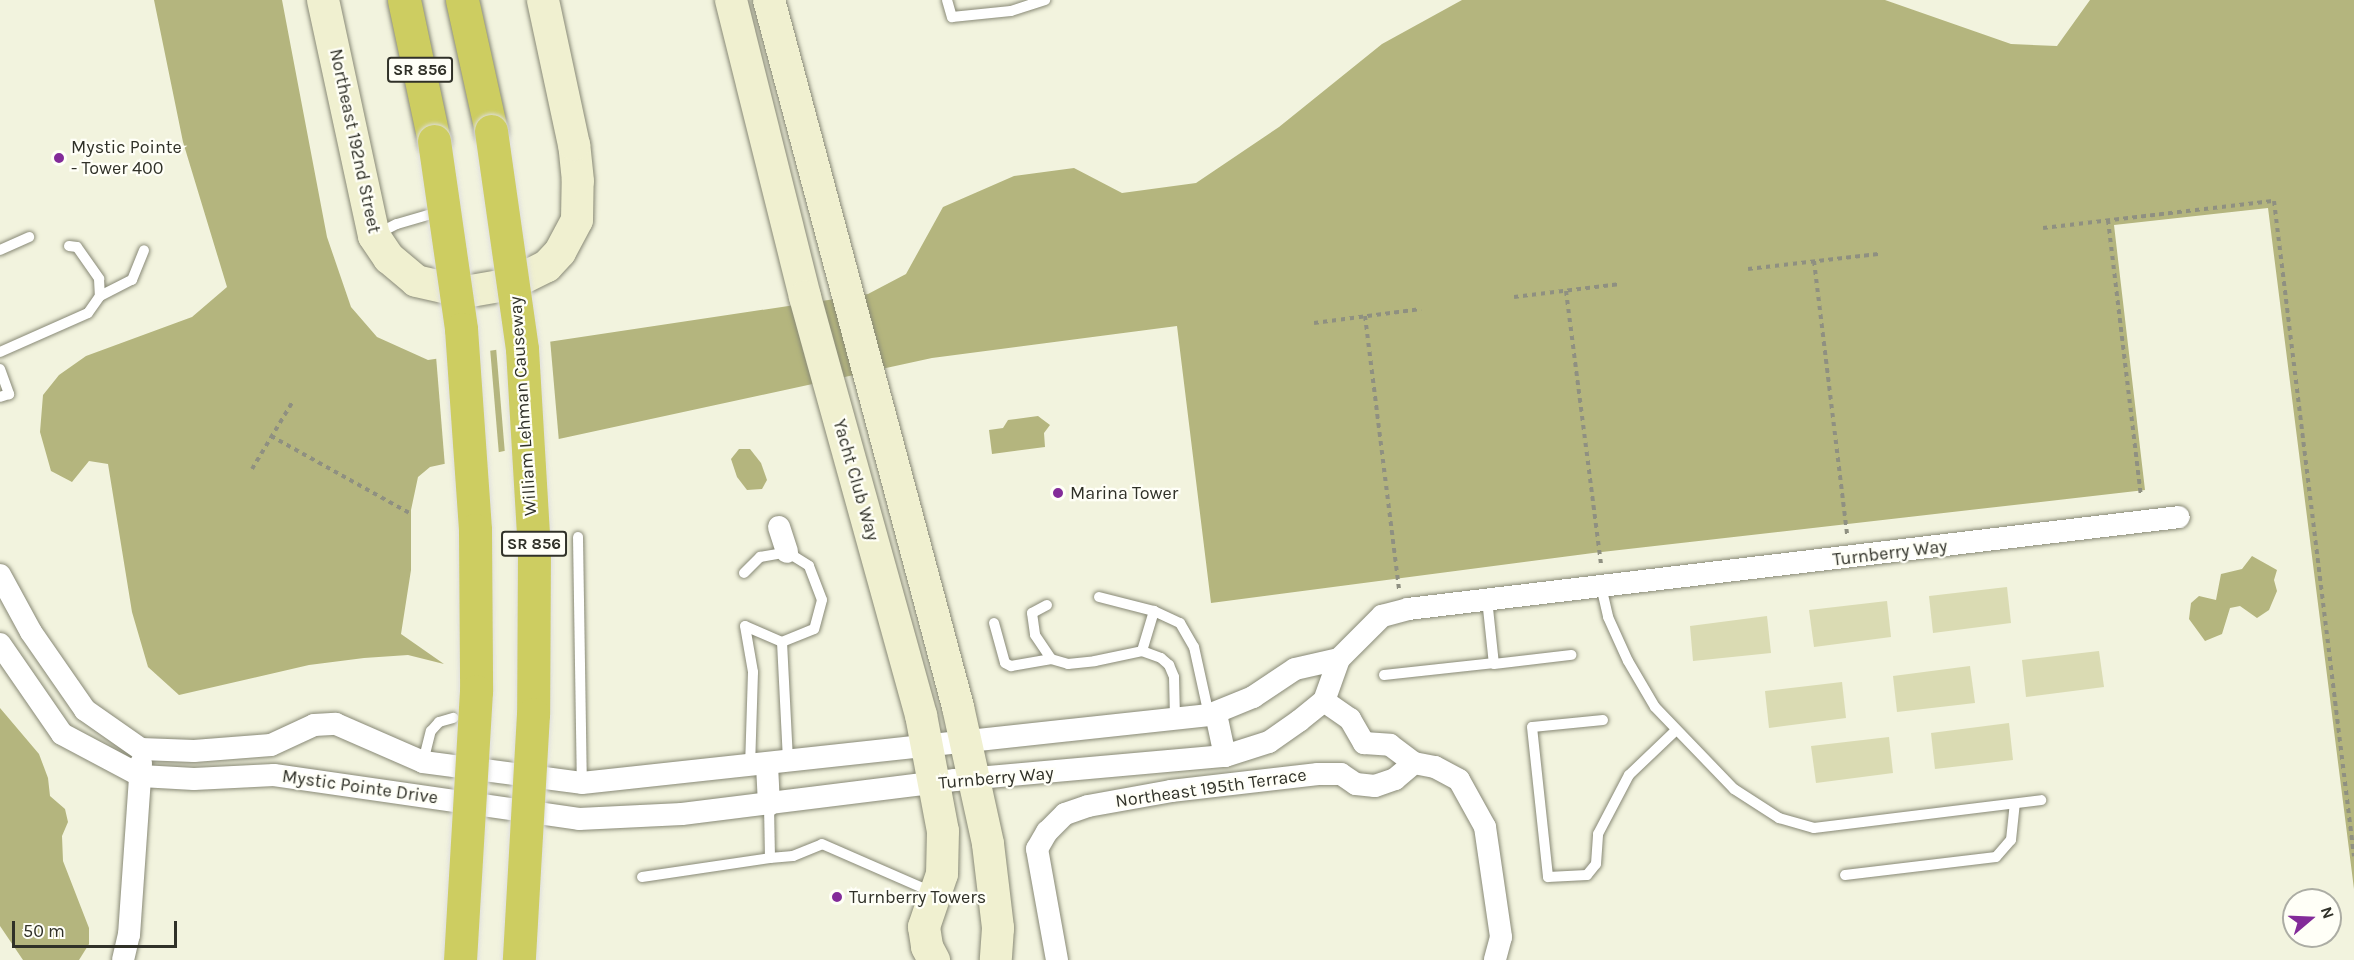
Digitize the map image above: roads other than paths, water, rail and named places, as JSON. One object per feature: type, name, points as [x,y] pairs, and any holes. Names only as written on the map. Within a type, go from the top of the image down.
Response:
[{"type":"highway","name":"SR 856","points":[[404,0],[434,141],[461,329],[474,520],[476,691],[460,960]]},
{"type":"highway","name":"William Lehman Causeway","points":[[462,0],[491,131],[522,349],[534,550],[533,714],[519,960]]},
{"type":"street","name":"Northeast 192nd Street","points":[[323,0],[374,236],[389,258],[406,274],[427,286],[452,291],[486,291],[510,284],[547,266],[560,252],[577,220],[578,181],[543,0]]},
{"type":"street","name":"Yacht Club Way","points":[[732,0],[805,297],[927,744],[943,831],[942,874],[924,927],[927,947],[934,960]]},
{"type":"street","points":[[769,0],[965,739],[988,844],[998,928],[996,960]]},
{"type":"street","name":"Turnberry Way","points":[[579,819],[769,806],[934,783],[1225,756],[1269,742],[1324,701],[1339,659],[1382,616],[1407,609],[2180,517]]},
{"type":"street","points":[[779,528],[787,552]]},
{"type":"street","points":[[0,575],[32,632],[85,710],[141,749],[129,935],[123,960]]},
{"type":"street","name":"Mystic Pointe Drive","points":[[0,644],[62,734],[141,776],[194,779],[274,775],[579,819]]},
{"type":"street","points":[[579,819],[582,783],[768,765],[965,739],[1213,715],[1253,697],[1295,669],[1339,659]]},
{"type":"street","points":[[1324,701],[1350,719],[1364,743],[1390,745],[1414,763],[1436,766],[1459,780],[1485,827],[1501,937],[1495,960]]},
{"type":"street","points":[[1213,715],[1225,756]]},
{"type":"street","name":"Mystic Pointe Drive","points":[[141,749],[194,751],[271,745],[314,725],[336,724],[423,762],[582,783]]},
{"type":"street","points":[[271,745],[274,775]]},
{"type":"street","points":[[415,796],[423,762]]},
{"type":"street","name":"Northeast 195th Terrace","points":[[1057,960],[1037,849],[1047,831],[1065,814],[1088,806],[1171,791],[1318,774],[1341,774],[1356,784],[1375,786],[1395,779],[1414,763]]},
{"type":"street","points":[[768,765],[769,806]]},
{"type":"lane","points":[[947,0],[952,17],[1011,11],[1045,0]]},
{"type":"lane","points":[[374,236],[397,224],[438,212]]},
{"type":"lane","points":[[0,250],[29,237]]},
{"type":"lane","points":[[69,246],[77,247],[99,279],[100,296]]},
{"type":"lane","points":[[0,352],[88,314],[100,296],[132,280],[144,250]]},
{"type":"lane","points":[[0,369],[9,394],[0,397]]},
{"type":"lane","points":[[578,537],[582,783]]},
{"type":"lane","points":[[744,573],[760,557],[787,552],[809,566],[822,600],[814,629],[782,642],[745,626],[768,765]]},
{"type":"lane","points":[[1600,586],[1608,617],[1628,661],[1654,707],[1734,789],[1779,818],[1814,828],[2041,800]]},
{"type":"lane","points":[[1099,597],[1174,618],[1194,647],[1213,715]]},
{"type":"lane","points":[[1487,599],[1494,663]]},
{"type":"lane","points":[[1047,605],[1032,613],[1035,635],[1051,659]]},
{"type":"lane","points":[[1142,651],[1154,611]]},
{"type":"lane","points":[[994,623],[1005,663],[1011,666],[1051,659],[1068,664],[1086,662],[1142,651],[1169,665],[1177,695],[1175,719]]},
{"type":"lane","points":[[768,765],[782,642]]},
{"type":"lane","points":[[1384,675],[1571,655]]},
{"type":"lane","points":[[423,762],[431,731],[439,722],[453,718]]},
{"type":"lane","points":[[1604,720],[1532,727],[1548,877],[1587,875],[1596,864],[1598,834],[1629,775],[1675,731]]},
{"type":"lane","points":[[1845,875],[1996,857],[2011,840],[2015,804]]},
{"type":"lane","points":[[769,806],[770,858]]},
{"type":"lane","points":[[642,877],[793,856],[822,844],[935,893]]},
{"type":"place","name":"Mystic Pointe - Tower 400","points":[[59,158]]},
{"type":"place","name":"Marina Tower","points":[[1058,493]]},
{"type":"place","name":"Turnberry Towers","points":[[837,897]]}]
